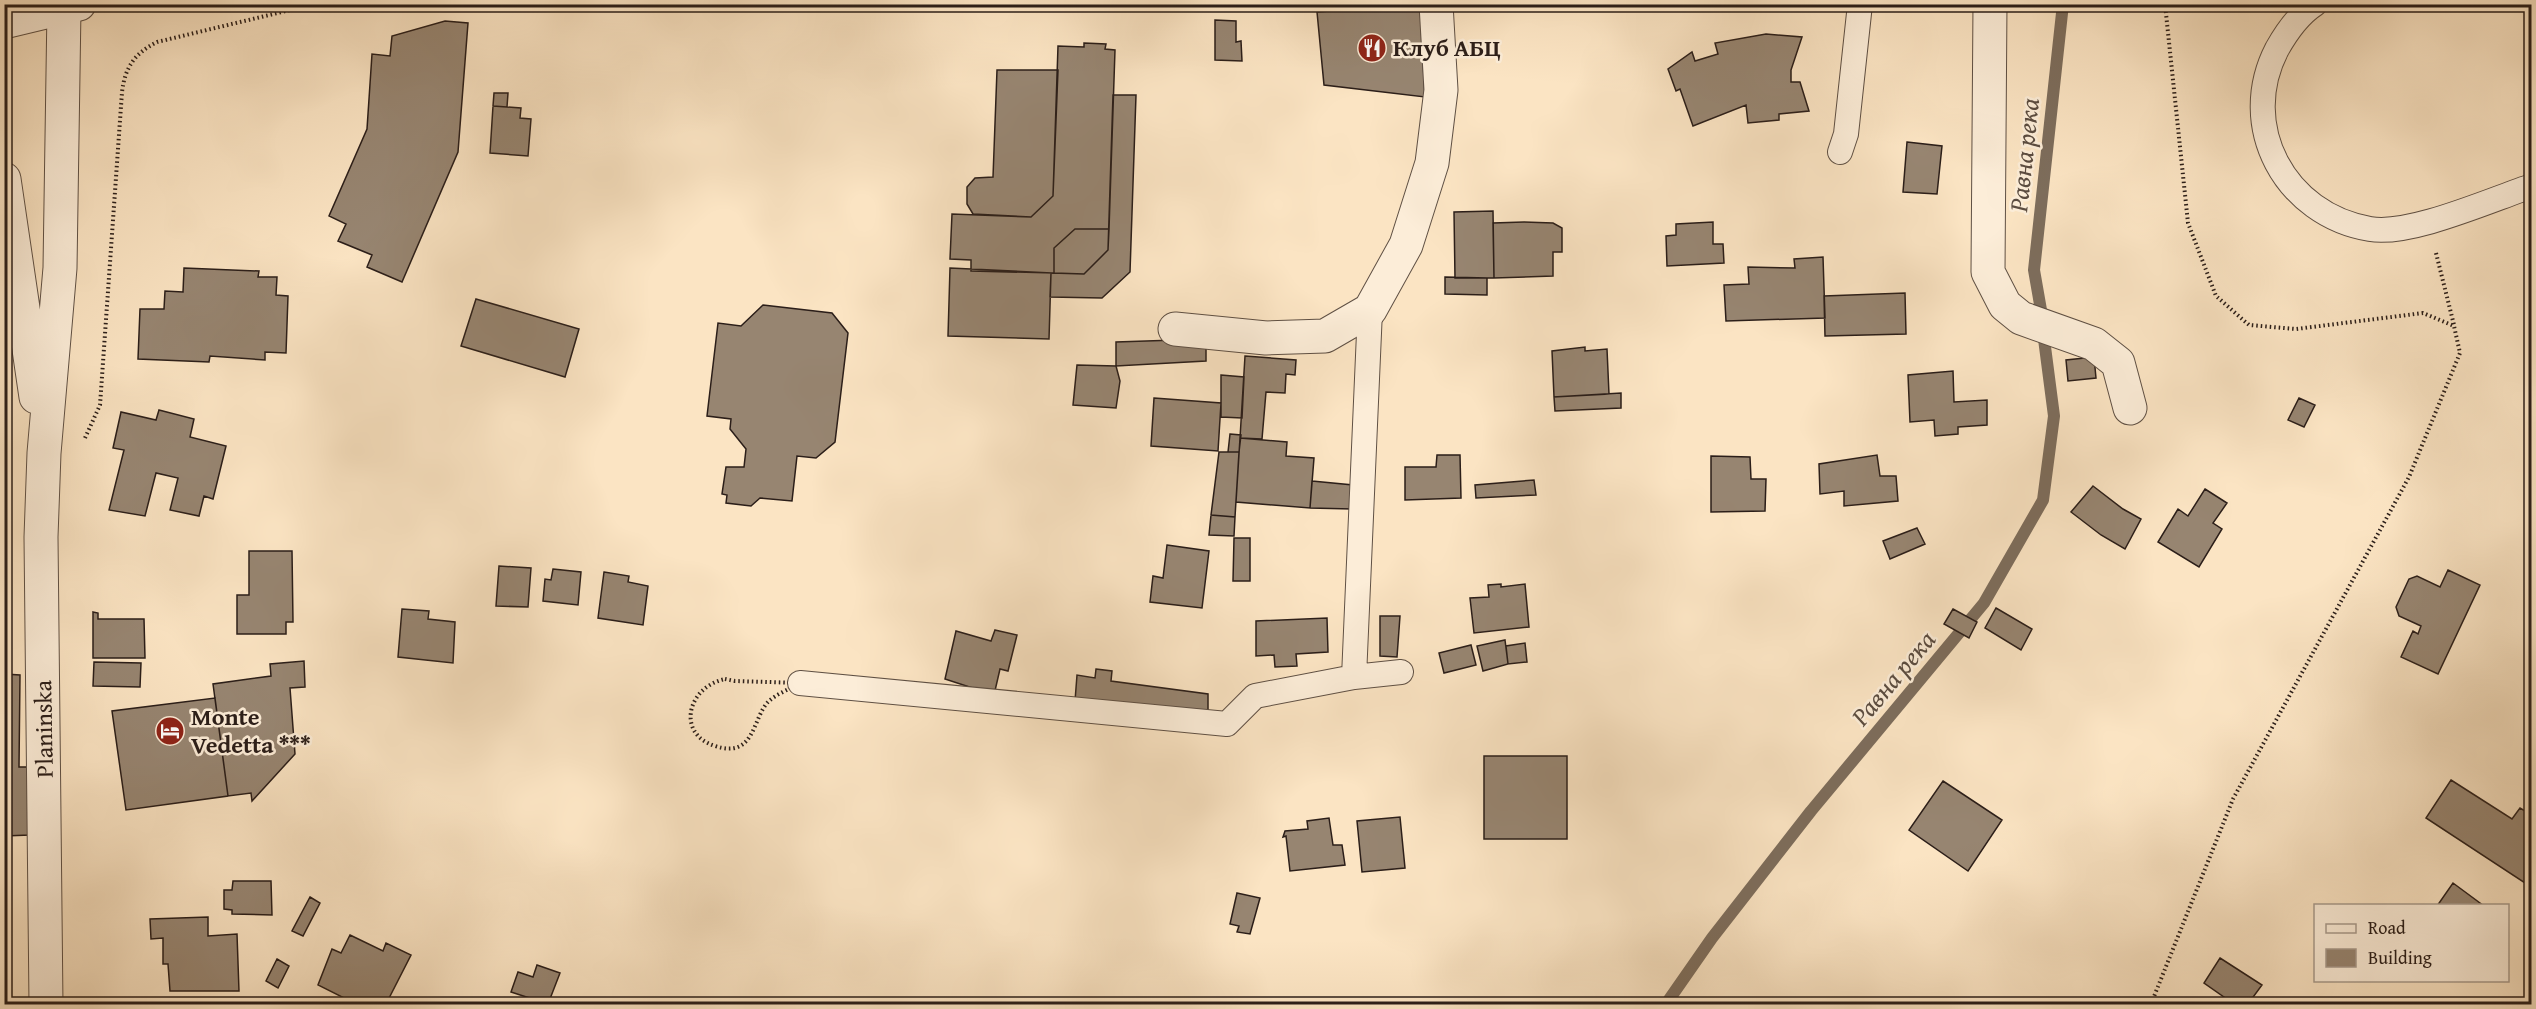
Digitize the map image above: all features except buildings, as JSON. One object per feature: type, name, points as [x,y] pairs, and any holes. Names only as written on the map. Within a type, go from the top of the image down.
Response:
[{"type":"street","points":[[1175,328],[1266,338],[1325,336],[1370,310],[1406,245],[1432,164],[1441,90],[1436,4]]},
{"type":"street","points":[[1990,4],[1988,272],[2005,305],[2021,318],[2094,344],[2118,363],[2130,408]]},
{"type":"street","points":[[4,22],[72,6],[60,268],[44,453]]},
{"type":"street","points":[[4,179],[44,453]]},
{"type":"street","name":"Planinska","points":[[44,453],[41,537],[46,1005]]},
{"type":"lane","points":[[1840,152],[1846,135],[1860,4]]},
{"type":"lane","points":[[2315,4],[2285,33],[2268,66],[2262,103],[2266,138],[2279,170],[2301,197],[2333,219],[2370,229],[2409,228],[2532,186]]},
{"type":"lane","points":[[1354,676],[1370,310]]},
{"type":"lane","points":[[800,683],[1227,724],[1255,696],[1354,676],[1401,672]]},
{"type":"path","points":[[82,446],[100,405],[122,92],[124,76],[131,61],[142,49],[157,42],[315,4]]},
{"type":"path","points":[[2164,4],[2188,224],[2216,296],[2249,325],[2295,329],[2423,313],[2454,326]]},
{"type":"path","points":[[2151,1005],[2233,799],[2409,477],[2460,353],[2428,221]]},
{"type":"path","points":[[725,679],[800,683],[769,701],[754,733],[738,746],[716,746],[705,741],[693,724],[692,704],[697,695],[714,682],[725,679]]},
{"type":"waterway","name":"Равна река","points":[[2041,310],[2034,270],[2063,4]]},
{"type":"waterway","name":"Равна река","points":[[1666,1004],[1712,938],[1811,811],[1984,603],[2043,500],[2054,416],[2044,339]]},
{"type":"place","name":"Клуб АБЦ","points":[[1372,48]]},
{"type":"place","name":"Monte Vedetta ***","points":[[170,731]]}]
